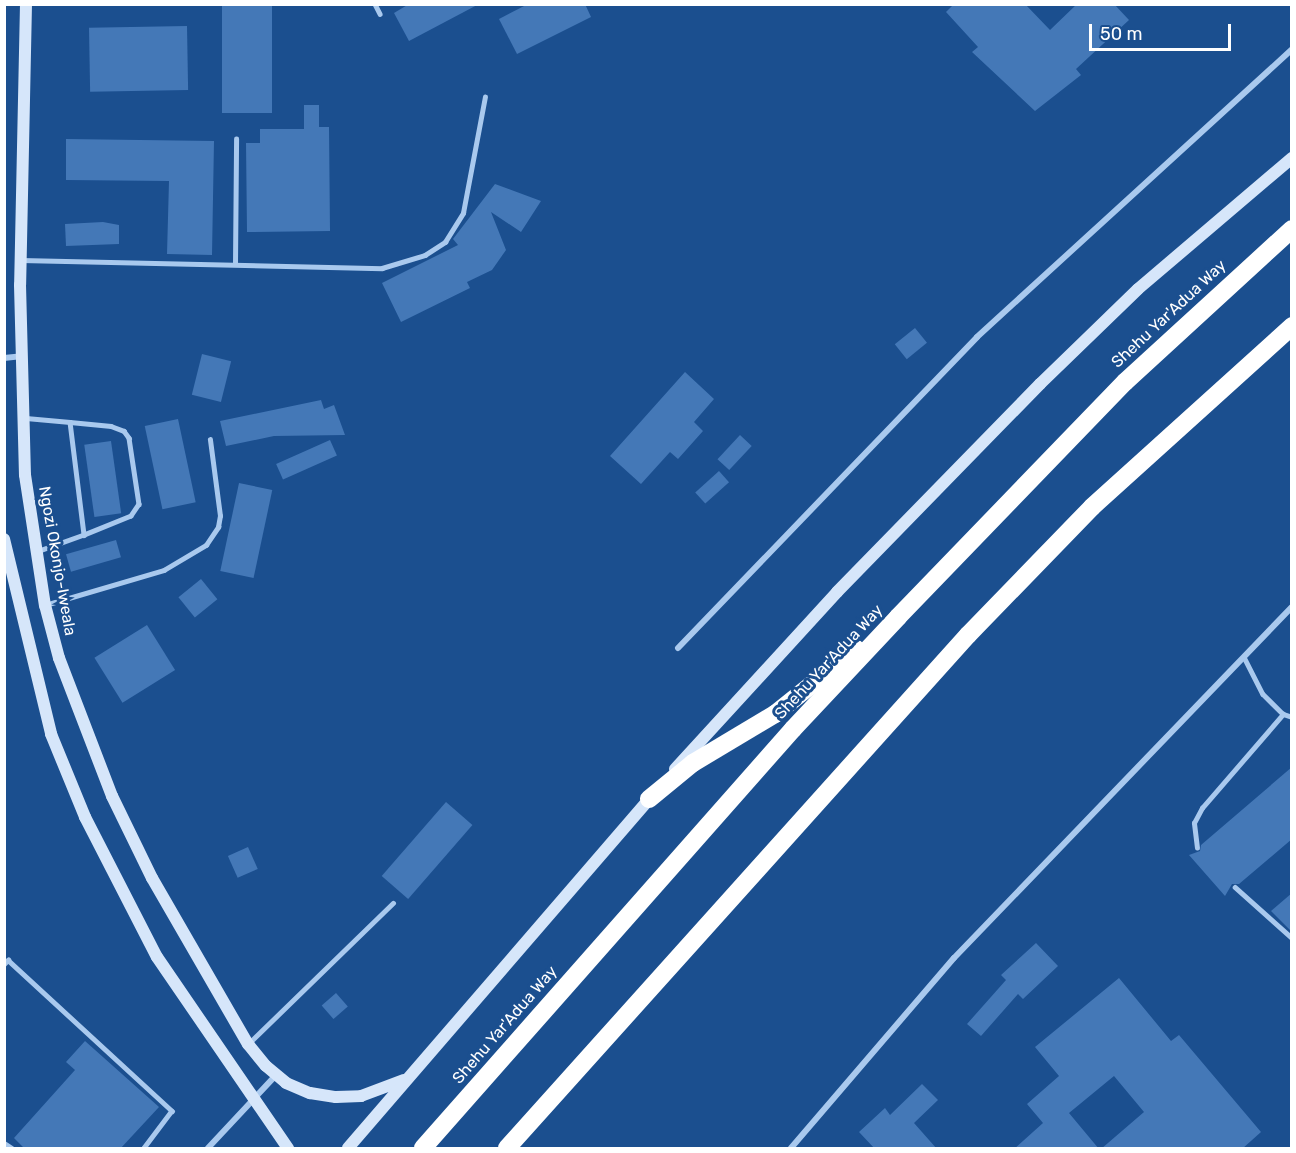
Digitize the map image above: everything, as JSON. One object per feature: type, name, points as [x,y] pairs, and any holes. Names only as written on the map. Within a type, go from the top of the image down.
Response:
[{"type":"highway","name":"Shehu Yar'Adua Way","points":[[423,1149],[793,729],[898,617],[1125,382],[1292,229]]},
{"type":"highway","points":[[507,1149],[968,635],[1092,507],[1292,326]]},
{"type":"highway","points":[[649,799],[693,763],[775,714],[898,617]]},
{"type":"street","name":"Ngozi Okonjo-Iweala","points":[[26,4],[23,46],[21,260],[25,475],[45,604],[59,658],[112,796],[179,929],[248,1044],[276,1075],[310,1093],[336,1097],[361,1096],[405,1079]]},
{"type":"street","points":[[23,46],[34,4]]},
{"type":"street","points":[[678,648],[977,337],[1292,49]]},
{"type":"street","points":[[348,1149],[405,1079],[649,799],[837,592],[1040,384],[1138,289],[1292,158]]},
{"type":"street","points":[[4,358],[22,356]]},
{"type":"street","points":[[4,539],[51,734],[85,817],[157,957],[288,1149]]},
{"type":"street","points":[[791,1149],[954,958],[1245,659],[1292,607]]},
{"type":"street","points":[[208,1149],[254,1096],[276,1075]]},
{"type":"lane","points":[[375,4],[380,14]]},
{"type":"lane","points":[[21,260],[382,268],[424,255],[445,242],[463,213],[485,97]]},
{"type":"lane","points":[[235,264],[236,139]]},
{"type":"lane","points":[[24,418],[111,426],[124,431],[129,438],[139,504],[131,516],[37,552]]},
{"type":"lane","points":[[69,422],[84,535]]},
{"type":"lane","points":[[45,604],[164,570],[206,545],[218,526],[220,516],[210,440]]},
{"type":"lane","points":[[1245,659],[1263,693],[1282,714],[1292,717]]},
{"type":"lane","points":[[1197,848],[1194,823],[1202,808],[1282,714]]},
{"type":"lane","points":[[1235,887],[1292,938]]},
{"type":"lane","points":[[248,1044],[393,903]]},
{"type":"lane","points":[[4,964],[8,960],[172,1111],[144,1149]]},
{"type":"lane","points":[[4,1143],[12,1149]]},
{"type":"building","points":[[222,4],[272,4],[272,113],[222,113]]},
{"type":"building","points":[[409,4],[479,4],[409,41],[394,13]]},
{"type":"building","points":[[528,4],[585,4],[591,17],[517,54],[499,19]]},
{"type":"building","points":[[954,4],[1025,4],[1050,30],[1077,4],[1114,4],[1129,20],[1076,69],[1081,75],[1035,111],[972,52],[978,47],[946,12]]},
{"type":"building","points":[[187,26],[188,90],[90,92],[89,28]]},
{"type":"building","points":[[304,105],[319,105],[319,127],[329,127],[330,231],[247,232],[246,143],[260,143],[260,129],[304,129]]},
{"type":"building","points":[[66,139],[214,141],[212,255],[167,254],[169,181],[66,180]]},
{"type":"building","points":[[495,184],[541,201],[521,232],[491,212],[506,250],[492,270],[467,282],[470,288],[401,322],[382,283],[458,245],[453,239]]},
{"type":"building","points":[[103,222],[119,225],[119,244],[66,246],[65,224]]},
{"type":"building","points":[[915,328],[927,343],[907,359],[895,344]]},
{"type":"building","points":[[202,354],[231,361],[221,402],[192,395]]},
{"type":"building","points":[[685,372],[714,399],[694,422],[703,431],[678,459],[670,452],[641,484],[610,456]]},
{"type":"building","points":[[321,400],[324,409],[334,405],[345,435],[274,436],[226,446],[220,421]]},
{"type":"building","points":[[178,419],[196,502],[162,509],[145,426]]},
{"type":"building","points":[[740,435],[752,446],[729,470],[717,459]]},
{"type":"building","points":[[330,440],[337,456],[283,480],[276,464]]},
{"type":"building","points":[[111,441],[121,513],[94,517],[84,445]]},
{"type":"building","points":[[719,471],[729,482],[705,504],[695,492]]},
{"type":"building","points":[[239,483],[272,490],[254,578],[220,571]]},
{"type":"building","points":[[116,540],[121,557],[71,572],[66,554]]},
{"type":"building","points":[[201,579],[217,599],[195,617],[178,597]]},
{"type":"building","points":[[147,625],[175,670],[123,703],[94,658]]},
{"type":"building","points":[[1292,767],[1292,839],[1239,884],[1232,884],[1225,896],[1189,855],[1200,851],[1201,845]]},
{"type":"building","points":[[446,802],[472,825],[408,899],[382,876]]},
{"type":"building","points":[[248,847],[258,869],[238,878],[228,856]]},
{"type":"building","points":[[1292,893],[1292,932],[1271,911]]},
{"type":"building","points":[[1036,943],[1058,966],[1023,999],[1018,994],[981,1036],[967,1024],[1006,980],[1001,975]]},
{"type":"building","points":[[1119,978],[1171,1041],[1179,1035],[1261,1132],[1242,1149],[1101,1149],[1144,1112],[1114,1076],[1069,1113],[1099,1149],[1014,1149],[1043,1123],[1027,1104],[1059,1076],[1035,1047]]},
{"type":"building","points":[[336,993],[348,1007],[333,1019],[322,1005]]},
{"type":"building","points":[[85,1041],[159,1107],[120,1149],[25,1149],[14,1138],[75,1070],[66,1062]]},
{"type":"building","points":[[922,1084],[938,1100],[914,1123],[937,1149],[875,1149],[859,1132],[885,1108],[890,1115]]}]
